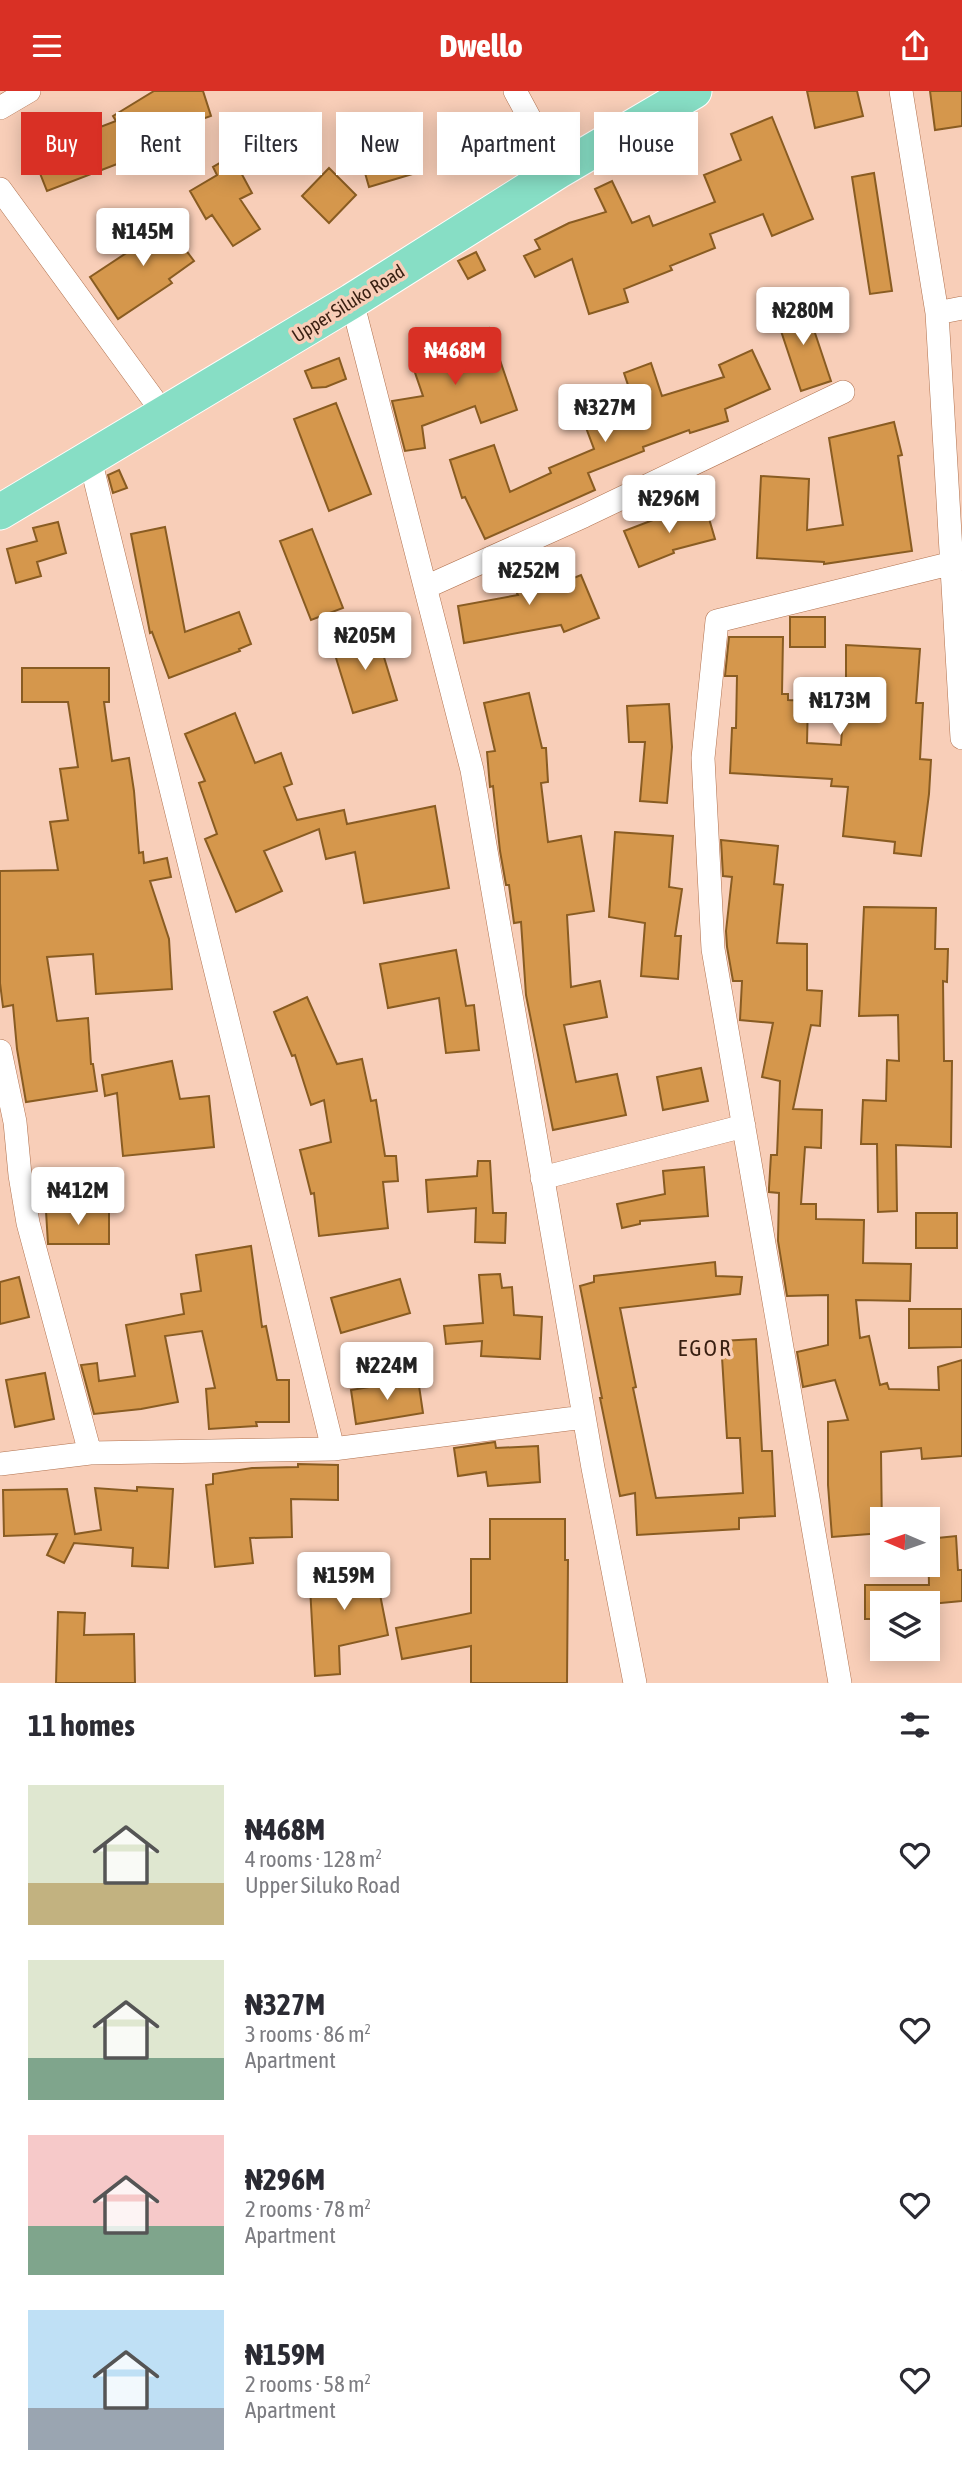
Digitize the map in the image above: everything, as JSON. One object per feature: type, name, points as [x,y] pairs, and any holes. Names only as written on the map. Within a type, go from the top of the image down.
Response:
[{"type":"main road","name":"Upper Siluko Road","points":[[580,158],[694,91]]},
{"type":"main road","name":"Upper Siluko Road","points":[[0,512],[352,301],[552,175]]},
{"type":"street","points":[[0,108],[29,91]]},
{"type":"street","points":[[515,91],[526,112]]},
{"type":"street","points":[[901,91],[937,313],[962,738]]},
{"type":"street","points":[[0,188],[164,414]]},
{"type":"street","points":[[352,301],[472,770],[584,1417],[635,1683]]},
{"type":"street","points":[[937,313],[962,308]]},
{"type":"street","points":[[426,587],[584,516],[843,392]]},
{"type":"street","points":[[90,459],[333,1449]]},
{"type":"street","points":[[841,1683],[713,949],[703,758],[716,621],[953,563]]},
{"type":"street","points":[[0,1051],[15,1122],[27,1223],[90,1453]]},
{"type":"street","points":[[542,1178],[744,1126]]},
{"type":"street","points":[[0,1464],[90,1453],[333,1449],[584,1417]]},
{"type":"building","points":[[154,91],[203,91],[211,116],[205,118],[205,112],[120,112]]},
{"type":"building","points":[[807,91],[857,91],[863,116],[815,128]]},
{"type":"building","points":[[930,91],[962,91],[962,126],[935,130]]},
{"type":"building","points":[[772,117],[813,219],[772,236],[763,214],[710,234],[715,248],[670,266],[672,270],[624,289],[628,302],[589,314],[572,259],[535,277],[524,256],[540,249],[535,240],[569,223],[606,212],[595,189],[612,181],[632,223],[649,216],[653,226],[715,202],[704,175],[741,160],[731,134]]},
{"type":"building","points":[[116,121],[116,164],[102,170],[102,126]]},
{"type":"building","points":[[219,164],[219,175],[242,175],[252,193],[240,199],[260,229],[233,246],[212,215],[206,219],[190,191],[217,175],[213,167]]},
{"type":"building","points":[[329,168],[356,195],[329,223],[302,196]]},
{"type":"building","points":[[874,173],[892,291],[870,294],[852,177]]},
{"type":"building","points":[[41,175],[89,175],[47,191]]},
{"type":"building","points":[[366,175],[409,175],[369,187]]},
{"type":"building","points":[[158,213],[194,261],[169,279],[172,283],[118,319],[90,277],[146,240],[137,229]]},
{"type":"building","points":[[476,252],[485,270],[468,279],[458,261]]},
{"type":"building","points":[[805,303],[831,381],[801,391],[775,313]]},
{"type":"building","points":[[489,328],[517,410],[481,423],[475,406],[422,426],[425,448],[405,451],[392,401],[423,396],[411,361],[454,346],[453,341]]},
{"type":"building","points":[[752,350],[770,389],[725,409],[728,421],[690,433],[689,430],[643,447],[644,451],[588,473],[595,490],[485,539],[465,497],[462,498],[450,460],[494,445],[510,492],[551,473],[549,468],[594,449],[585,425],[635,406],[624,373],[651,363],[662,396],[724,377],[719,365]]},
{"type":"building","points":[[339,358],[346,379],[326,387],[312,388],[305,371]]},
{"type":"building","points":[[336,403],[371,494],[329,511],[294,419]]},
{"type":"building","points":[[894,422],[902,455],[898,456],[912,551],[824,564],[757,558],[761,476],[809,479],[807,530],[843,525],[829,438]]},
{"type":"building","points":[[119,470],[127,488],[113,493],[108,475]]},
{"type":"building","points":[[705,505],[715,539],[673,550],[674,553],[639,567],[624,531]]},
{"type":"building","points":[[58,522],[66,553],[37,562],[41,576],[16,583],[7,549],[37,541],[33,528]]},
{"type":"building","points":[[165,527],[185,632],[239,612],[251,644],[239,649],[240,651],[169,678],[152,632],[150,633],[131,534]]},
{"type":"building","points":[[312,529],[343,608],[311,620],[280,541]]},
{"type":"building","points":[[530,559],[546,589],[581,575],[599,618],[564,632],[561,625],[464,643],[458,606],[518,595],[506,572]]},
{"type":"building","points":[[790,617],[825,617],[825,647],[790,647]]},
{"type":"building","points":[[376,631],[397,700],[353,713],[332,645]]},
{"type":"building","points":[[729,637],[783,637],[782,694],[788,694],[788,700],[808,701],[807,743],[841,745],[846,698],[846,645],[920,649],[916,703],[923,703],[920,759],[931,760],[921,856],[894,853],[895,842],[843,836],[848,787],[831,786],[832,779],[730,773],[732,728],[736,728],[737,676],[725,676]]},
{"type":"building","points":[[22,668],[109,668],[109,702],[104,702],[112,761],[129,758],[139,853],[143,852],[144,863],[167,858],[171,877],[150,881],[169,939],[172,989],[96,994],[93,954],[47,957],[57,1021],[88,1018],[91,1064],[97,1091],[26,1102],[13,1005],[3,1007],[0,983],[0,871],[58,870],[50,822],[68,820],[60,769],[78,767],[68,702],[22,702]]},
{"type":"building","points":[[529,693],[542,748],[546,748],[548,782],[541,783],[548,842],[581,836],[594,911],[567,915],[571,987],[600,981],[607,1017],[564,1025],[576,1082],[617,1074],[626,1115],[553,1130],[526,995],[521,922],[514,923],[509,885],[506,885],[500,851],[487,752],[495,751],[484,703]]},
{"type":"building","points":[[669,704],[672,747],[667,803],[640,801],[645,742],[629,742],[627,706]]},
{"type":"building","points":[[235,713],[255,763],[281,753],[292,784],[284,787],[297,820],[344,810],[347,824],[435,806],[449,888],[364,903],[355,852],[326,859],[319,829],[264,851],[282,891],[236,912],[205,839],[217,834],[199,783],[205,781],[185,734]]},
{"type":"building","points":[[615,832],[673,836],[669,887],[682,889],[675,936],[681,936],[678,979],[641,976],[645,923],[609,917]]},
{"type":"building","points":[[721,840],[778,846],[774,884],[783,885],[777,943],[807,944],[807,990],[822,991],[820,1026],[811,1025],[793,1109],[822,1110],[821,1148],[805,1147],[801,1204],[816,1204],[816,1219],[864,1220],[863,1263],[911,1264],[910,1301],[856,1300],[860,1338],[869,1336],[880,1385],[887,1383],[889,1389],[939,1390],[938,1367],[962,1360],[962,1456],[922,1459],[921,1448],[881,1452],[882,1507],[870,1507],[870,1534],[832,1537],[828,1485],[828,1422],[848,1420],[835,1380],[803,1387],[797,1352],[828,1345],[828,1295],[787,1296],[778,1241],[779,1193],[769,1192],[771,1155],[777,1155],[780,1081],[762,1077],[773,1023],[740,1020],[742,981],[733,981],[726,931],[732,877],[723,876]]},
{"type":"building","points":[[864,907],[936,908],[935,949],[948,949],[947,982],[943,981],[944,1061],[952,1061],[951,1147],[896,1145],[897,1211],[878,1212],[877,1144],[861,1144],[863,1100],[886,1101],[887,1060],[899,1061],[898,1015],[859,1016]]},
{"type":"building","points":[[456,950],[466,1006],[474,1005],[479,1050],[446,1053],[439,998],[388,1008],[380,964]]},
{"type":"building","points":[[307,997],[337,1064],[362,1059],[371,1101],[376,1100],[385,1156],[396,1156],[398,1181],[383,1182],[388,1228],[319,1236],[314,1193],[311,1194],[300,1150],[331,1142],[324,1100],[311,1105],[295,1055],[292,1056],[274,1012]]},
{"type":"building","points":[[172,1061],[180,1099],[209,1096],[214,1147],[123,1156],[117,1093],[105,1096],[102,1075]]},
{"type":"building","points":[[701,1068],[708,1101],[663,1110],[657,1077]]},
{"type":"building","points":[[478,1161],[490,1161],[493,1213],[506,1213],[505,1243],[475,1242],[476,1208],[428,1212],[426,1180],[477,1176]]},
{"type":"building","points":[[704,1167],[708,1216],[640,1221],[640,1224],[622,1228],[617,1204],[665,1194],[663,1171]]},
{"type":"building","points":[[46,1211],[109,1211],[109,1244],[48,1244]]},
{"type":"building","points":[[916,1213],[957,1213],[957,1248],[916,1248]]},
{"type":"building","points":[[251,1246],[262,1327],[266,1326],[277,1380],[289,1380],[289,1422],[256,1422],[257,1426],[209,1429],[206,1389],[215,1388],[202,1331],[165,1336],[178,1402],[94,1414],[81,1365],[97,1363],[99,1381],[135,1376],[126,1325],[184,1314],[181,1294],[201,1291],[196,1255]]},
{"type":"building","points":[[715,1262],[716,1276],[742,1277],[740,1294],[620,1308],[636,1387],[633,1388],[656,1498],[743,1493],[740,1438],[727,1438],[721,1341],[756,1339],[762,1451],[772,1451],[775,1516],[739,1518],[739,1529],[637,1535],[635,1493],[620,1496],[580,1286],[594,1282],[594,1276]]},
{"type":"building","points":[[500,1274],[502,1288],[512,1287],[514,1315],[542,1317],[540,1359],[481,1356],[482,1341],[446,1344],[444,1326],[483,1323],[479,1275]]},
{"type":"building","points":[[19,1277],[29,1317],[0,1324],[0,1282]]},
{"type":"building","points":[[400,1279],[410,1313],[341,1333],[331,1298]]},
{"type":"building","points":[[909,1309],[962,1309],[962,1347],[909,1348]]},
{"type":"building","points":[[45,1373],[54,1419],[15,1427],[6,1380]]},
{"type":"building","points":[[418,1379],[423,1413],[356,1424],[351,1390]]},
{"type":"building","points":[[495,1442],[496,1448],[538,1446],[540,1482],[488,1486],[486,1472],[458,1476],[454,1448]]},
{"type":"building","points":[[298,1464],[338,1465],[338,1500],[291,1499],[292,1537],[250,1538],[253,1563],[215,1567],[206,1485],[213,1484],[213,1474],[252,1468],[298,1467]]},
{"type":"building","points":[[137,1487],[173,1489],[168,1568],[132,1566],[133,1548],[74,1543],[64,1563],[47,1555],[57,1534],[4,1536],[3,1490],[67,1489],[75,1534],[101,1530],[95,1488],[137,1491]]},
{"type":"building","points":[[490,1519],[565,1519],[565,1560],[568,1560],[567,1683],[471,1683],[471,1646],[402,1659],[396,1628],[471,1613],[471,1559],[490,1559]]},
{"type":"building","points":[[956,1536],[958,1570],[962,1570],[962,1601],[940,1603],[940,1591],[870,1591],[870,1619],[865,1619],[865,1585],[929,1585],[929,1577],[940,1577],[940,1538]]},
{"type":"building","points":[[374,1564],[388,1635],[339,1646],[340,1674],[315,1676],[309,1569]]},
{"type":"building","points":[[58,1612],[85,1613],[84,1635],[134,1634],[135,1683],[56,1683]]},
{"type":"district","name":"EGOR","points":[[705,1348]]}]
